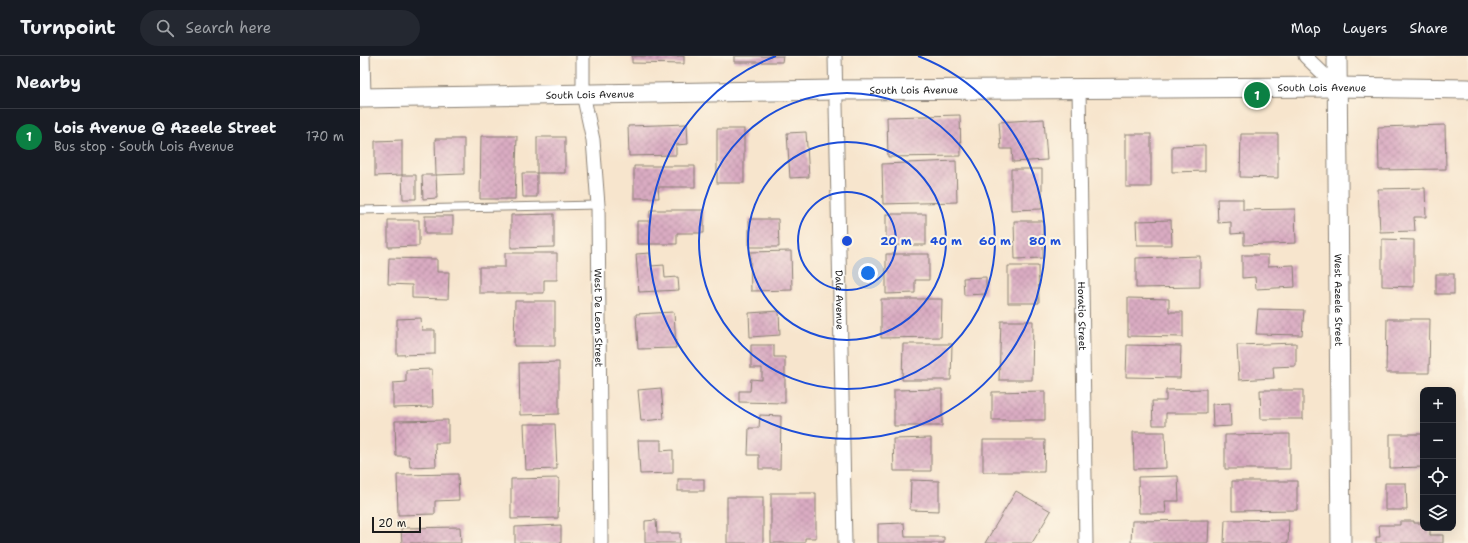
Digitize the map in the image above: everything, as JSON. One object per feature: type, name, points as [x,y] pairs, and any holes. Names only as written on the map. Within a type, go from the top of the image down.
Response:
[{"type":"street","points":[[360,56],[360,98]]},
{"type":"street","name":"West De Leon Street","points":[[582,56],[583,94],[593,140],[598,205],[600,543]]},
{"type":"street","name":"Dale Avenue","points":[[835,56],[845,543]]},
{"type":"street","points":[[1305,56],[1337,87]]},
{"type":"street","name":"West Azeele Street","points":[[1337,56],[1342,543]]},
{"type":"street","name":"South Lois Avenue","points":[[360,98],[835,90],[1337,87],[1468,89]]},
{"type":"street","name":"Horatio Street","points":[[1079,89],[1086,543]]},
{"type":"lane","points":[[360,210],[598,205]]},
{"type":"building","points":[[632,56],[684,56],[684,64],[632,63]]},
{"type":"building","points":[[734,56],[783,56],[782,62],[734,62]]},
{"type":"building","points":[[960,115],[961,156],[888,157],[887,117]]},
{"type":"building","points":[[1044,119],[1047,160],[1013,162],[1012,149],[1001,149],[999,122]]},
{"type":"building","points":[[687,124],[688,144],[676,145],[676,155],[629,156],[628,126]]},
{"type":"building","points":[[1445,125],[1446,169],[1379,170],[1378,127]]},
{"type":"building","points":[[717,129],[744,129],[744,183],[717,183]]},
{"type":"building","points":[[806,132],[809,177],[790,178],[787,133]]},
{"type":"building","points":[[1126,134],[1151,134],[1151,187],[1126,187]]},
{"type":"building","points":[[1241,134],[1278,134],[1278,178],[1240,177]]},
{"type":"building","points":[[481,136],[517,136],[515,199],[480,199]]},
{"type":"building","points":[[537,137],[565,137],[565,173],[537,173]]},
{"type":"building","points":[[435,139],[464,139],[464,174],[436,175]]},
{"type":"building","points":[[402,140],[402,175],[375,176],[375,141]]},
{"type":"building","points":[[1205,145],[1205,171],[1172,172],[1172,146]]},
{"type":"building","points":[[956,161],[957,202],[883,204],[882,164]]},
{"type":"building","points":[[634,166],[695,166],[695,187],[658,187],[659,198],[634,198]]},
{"type":"building","points":[[1011,169],[1042,169],[1042,209],[1011,210]]},
{"type":"building","points":[[522,173],[537,173],[537,197],[523,197]]},
{"type":"building","points":[[402,175],[416,175],[416,199],[403,199]]},
{"type":"building","points":[[422,175],[436,175],[437,198],[423,199]]},
{"type":"building","points":[[1425,188],[1426,217],[1414,217],[1415,231],[1380,232],[1378,189]]},
{"type":"building","points":[[1217,199],[1243,199],[1243,210],[1295,209],[1296,243],[1244,245],[1244,233],[1231,234],[1231,222],[1218,223]]},
{"type":"building","points":[[650,210],[704,210],[704,233],[677,233],[677,244],[637,244],[637,221],[650,221]]},
{"type":"building","points":[[554,214],[554,247],[511,248],[511,215]]},
{"type":"building","points":[[886,214],[926,214],[926,245],[886,245]]},
{"type":"building","points":[[425,216],[453,216],[453,234],[425,234]]},
{"type":"building","points":[[749,219],[778,219],[779,247],[749,247]]},
{"type":"building","points":[[388,220],[419,220],[419,246],[388,247]]},
{"type":"building","points":[[1171,220],[1172,245],[1137,245],[1136,221]]},
{"type":"building","points":[[1014,221],[1043,221],[1043,258],[1015,259]]},
{"type":"building","points":[[1382,239],[1414,240],[1414,287],[1382,286]]},
{"type":"building","points":[[791,251],[792,290],[751,291],[750,252]]},
{"type":"building","points":[[505,253],[557,253],[557,280],[544,280],[544,293],[479,293],[479,267],[505,267]]},
{"type":"building","points":[[650,253],[651,266],[664,265],[665,278],[678,277],[679,290],[639,292],[636,254]]},
{"type":"building","points":[[886,254],[929,254],[929,280],[915,280],[915,293],[886,294]]},
{"type":"building","points":[[1242,255],[1268,255],[1268,266],[1294,265],[1295,287],[1256,289],[1255,277],[1242,278]]},
{"type":"building","points":[[1200,256],[1200,287],[1136,288],[1136,258]]},
{"type":"building","points":[[389,258],[437,259],[437,272],[449,272],[448,299],[412,298],[412,285],[388,284]]},
{"type":"building","points":[[1008,266],[1038,266],[1039,303],[1008,303]]},
{"type":"building","points":[[1436,274],[1454,274],[1454,294],[1436,294]]},
{"type":"building","points":[[986,277],[986,294],[964,295],[963,278]]},
{"type":"building","points":[[1128,298],[1169,299],[1169,312],[1183,312],[1183,337],[1128,336]]},
{"type":"building","points":[[881,299],[942,299],[941,337],[881,338]]},
{"type":"building","points":[[515,301],[555,301],[555,346],[514,346]]},
{"type":"building","points":[[1258,309],[1304,310],[1302,335],[1256,334]]},
{"type":"building","points":[[779,311],[780,335],[750,337],[749,313]]},
{"type":"building","points":[[674,312],[676,348],[638,349],[636,314]]},
{"type":"building","points":[[421,318],[422,330],[435,330],[435,354],[397,355],[397,319]]},
{"type":"building","points":[[1387,319],[1430,319],[1429,373],[1386,373]]},
{"type":"building","points":[[1001,321],[1033,321],[1032,380],[999,380]]},
{"type":"building","points":[[1296,343],[1296,366],[1273,367],[1274,378],[1239,380],[1237,345]]},
{"type":"building","points":[[903,344],[952,344],[951,380],[902,380]]},
{"type":"building","points":[[751,345],[774,345],[774,357],[785,357],[785,403],[739,402],[739,391],[750,391],[751,379],[762,380],[762,368],[751,368]]},
{"type":"building","points":[[1127,345],[1181,346],[1180,378],[1126,377]]},
{"type":"building","points":[[559,362],[559,414],[520,415],[519,363]]},
{"type":"building","points":[[432,369],[433,407],[393,408],[393,383],[406,382],[406,370]]},
{"type":"building","points":[[661,388],[664,419],[641,421],[638,390]]},
{"type":"building","points":[[942,389],[942,426],[894,426],[894,390]]},
{"type":"building","points":[[1206,389],[1206,413],[1166,413],[1166,425],[1153,425],[1152,401],[1166,401],[1166,390]]},
{"type":"building","points":[[1260,390],[1303,390],[1303,419],[1261,419]]},
{"type":"building","points":[[1045,391],[1045,420],[992,420],[992,392]]},
{"type":"building","points":[[1230,403],[1231,426],[1213,427],[1212,404]]},
{"type":"building","points":[[760,415],[781,416],[780,469],[759,469],[759,455],[748,455],[749,428],[759,428]]},
{"type":"building","points":[[448,420],[448,443],[435,443],[436,466],[410,467],[409,456],[396,456],[395,421]]},
{"type":"building","points":[[524,424],[555,424],[557,469],[526,470]]},
{"type":"building","points":[[1133,432],[1165,432],[1166,468],[1134,469]]},
{"type":"building","points":[[1290,434],[1290,469],[1225,469],[1225,435]]},
{"type":"building","points":[[1390,434],[1420,434],[1420,467],[1390,468]]},
{"type":"building","points":[[931,438],[931,471],[894,471],[893,439]]},
{"type":"building","points":[[638,440],[661,440],[661,451],[673,450],[673,473],[640,474]]},
{"type":"building","points":[[983,440],[1045,440],[1044,472],[983,472]]},
{"type":"building","points":[[458,474],[459,500],[435,501],[435,514],[398,515],[397,475]]},
{"type":"building","points":[[1178,476],[1179,501],[1165,501],[1166,513],[1139,513],[1138,477]]},
{"type":"building","points":[[559,478],[558,518],[511,519],[511,479]]},
{"type":"building","points":[[678,479],[704,479],[704,491],[678,491]]},
{"type":"building","points":[[911,480],[939,481],[939,511],[910,510]]},
{"type":"building","points":[[1232,481],[1297,481],[1297,510],[1232,511]]},
{"type":"building","points":[[1385,483],[1406,483],[1407,510],[1385,510]]},
{"type":"building","points":[[1016,491],[1051,511],[1032,543],[985,543]]},
{"type":"building","points":[[771,493],[816,493],[816,538],[805,538],[805,543],[771,543]]},
{"type":"building","points":[[727,497],[763,497],[763,543],[727,543]]},
{"type":"building","points":[[1289,519],[1288,543],[1224,543],[1225,520]]},
{"type":"building","points":[[656,520],[657,533],[680,533],[680,543],[645,543],[645,521]]},
{"type":"building","points":[[1209,520],[1208,543],[1131,543],[1132,521]]},
{"type":"building","points":[[1400,521],[1414,521],[1414,523],[1420,523],[1420,531],[1430,531],[1430,535],[1443,535],[1443,543],[1376,543],[1376,537],[1380,537],[1379,525],[1400,525]]},
{"type":"building","points":[[904,523],[905,537],[944,537],[944,543],[878,543],[878,524]]},
{"type":"building","points":[[561,525],[561,543],[515,543],[515,527]]},
{"type":"building","points":[[460,527],[461,543],[402,543],[401,528]]},
{"type":"place","name":"Lois Avenue @ Azeele Street","points":[[1257,95]]}]
